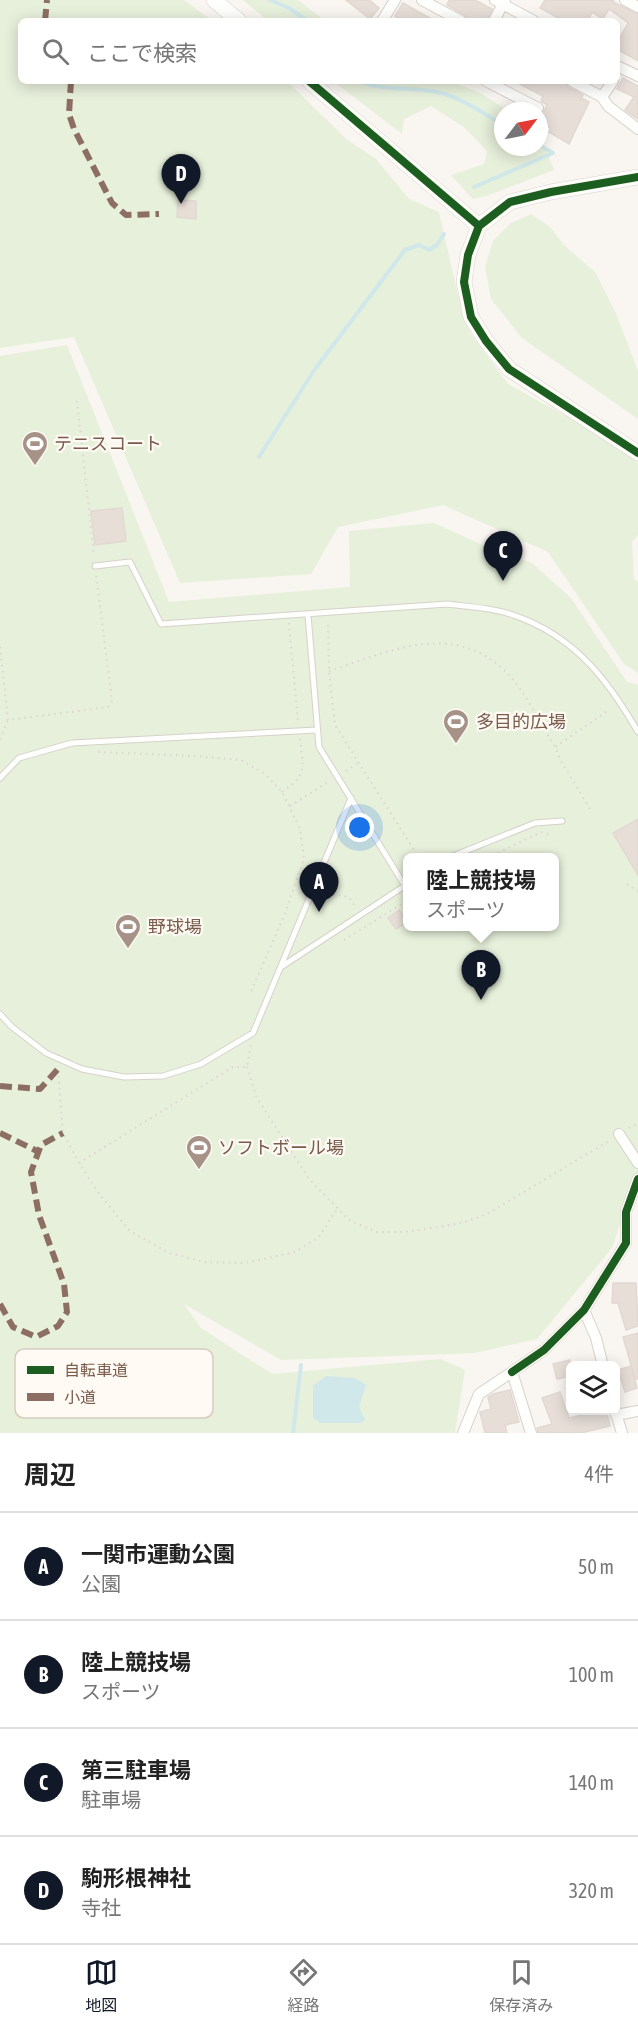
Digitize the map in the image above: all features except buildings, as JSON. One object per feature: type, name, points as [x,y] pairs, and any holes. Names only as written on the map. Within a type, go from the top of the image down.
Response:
[{"type":"street","points":[[214,0],[235,18]]},
{"type":"street","points":[[381,0],[393,4],[384,18]]},
{"type":"street","points":[[422,0],[455,18]]},
{"type":"street","points":[[625,0],[638,7]]},
{"type":"street","points":[[495,18],[501,1],[529,18]]},
{"type":"street","points":[[620,70],[638,76]]},
{"type":"street","points":[[313,84],[479,226]]},
{"type":"street","points":[[492,84],[526,102]]},
{"type":"street","points":[[577,84],[602,98],[608,106],[638,129]]},
{"type":"street","points":[[602,98],[611,84]]},
{"type":"street","points":[[638,177],[551,192],[510,202],[479,226],[468,255],[465,282],[471,317],[486,341],[509,369],[638,453]]},
{"type":"street","points":[[620,1134],[638,1163]]},
{"type":"street","points":[[463,1433],[479,1394],[544,1350],[584,1310],[626,1243],[626,1212],[638,1179]]},
{"type":"street","points":[[584,1310],[596,1338],[602,1361]]},
{"type":"street","points":[[512,1372],[531,1433]]},
{"type":"street","points":[[620,1413],[638,1411]]},
{"type":"street","points":[[617,1415],[622,1433]]},
{"type":"lane","points":[[95,566],[130,562],[161,624],[289,617],[447,604],[482,608],[516,616],[550,632],[582,654],[604,679],[638,732]]},
{"type":"lane","points":[[308,615],[319,747],[403,880]]},
{"type":"lane","points":[[0,778],[19,758],[72,743],[317,730]]},
{"type":"lane","points":[[0,1014],[12,1027],[46,1053],[82,1070],[124,1077],[163,1076],[201,1064],[253,1033],[351,798]]},
{"type":"lane","points":[[460,853],[535,823],[561,821]]},
{"type":"lane","points":[[280,968],[403,887]]},
{"type":"path","points":[[8,720],[108,707],[112,701],[77,401]]},
{"type":"path","points":[[282,792],[296,783],[303,770],[289,617]]},
{"type":"path","points":[[328,625],[329,671],[335,725],[416,853]]},
{"type":"path","points":[[329,671],[413,645],[436,642],[464,645],[488,656],[510,675],[590,809]]},
{"type":"path","points":[[0,647],[8,720],[0,739]]},
{"type":"path","points":[[555,747],[609,710]]},
{"type":"path","points":[[98,752],[241,760],[266,774],[282,792],[300,829],[304,859],[284,916],[250,994]]},
{"type":"path","points":[[290,806],[359,762]]},
{"type":"path","points":[[497,853],[541,832],[548,834]]},
{"type":"path","points":[[297,879],[337,895],[350,897],[367,925]]},
{"type":"path","points":[[627,884],[638,891]]},
{"type":"path","points":[[344,940],[403,903]]},
{"type":"path","points":[[253,1033],[247,1067],[257,1098],[309,1179],[350,1221],[377,1232],[405,1232],[462,1223],[488,1214],[638,1123]]},
{"type":"path","points":[[56,1058],[63,1133],[79,1163],[100,1195],[130,1231],[170,1253],[204,1263],[245,1263],[295,1252],[319,1237],[337,1209]]},
{"type":"path","points":[[79,1163],[233,1067],[247,1067]]},
{"type":"green space","points":[[0,0],[184,0],[209,18],[18,18],[18,84],[290,84],[346,139],[376,159],[409,199],[439,212],[457,291],[470,333],[508,384],[598,434],[638,461],[638,535],[632,542],[634,580],[638,582],[638,673],[624,664],[548,552],[443,505],[338,527],[311,574],[180,583],[74,337],[0,348]]},
{"type":"green space","points":[[243,0],[298,0],[321,18],[264,18]]},
{"type":"green space","points":[[337,84],[458,84],[494,102],[494,156],[548,154],[554,170],[473,199],[451,175],[484,164],[487,151],[464,127],[431,106],[404,119],[402,134]]},
{"type":"green space","points":[[531,214],[550,227],[564,245],[595,272],[617,316],[638,371],[638,419],[522,338],[491,299],[485,267],[493,241],[511,223]]},
{"type":"green space","points":[[67,345],[169,602],[350,587],[349,531],[434,523],[480,544],[532,563],[571,598],[627,682],[638,685],[638,1193],[625,1209],[612,1248],[537,1339],[475,1353],[281,1360],[184,1304],[201,1328],[272,1374],[441,1359],[465,1370],[455,1433],[0,1433],[0,356]]},
{"type":"water","points":[[326,1376],[355,1378],[366,1385],[359,1407],[365,1420],[361,1423],[320,1423],[313,1418],[313,1386]]},
{"type":"waterway","points":[[270,0],[289,8],[304,18]]},
{"type":"waterway","points":[[368,84],[441,93],[465,103],[494,120]]},
{"type":"waterway","points":[[548,150],[553,153]]},
{"type":"waterway","points":[[474,187],[553,153]]},
{"type":"waterway","points":[[259,457],[315,369],[405,250],[419,245],[429,250],[437,245],[444,234]]},
{"type":"waterway","points":[[293,1433],[301,1365]]},
{"type":"marked path","points":[[45,18],[47,0]]},
{"type":"marked path","points":[[71,84],[69,114],[74,129],[112,203],[126,215],[159,214]]},
{"type":"marked path","points":[[0,1086],[40,1089],[58,1069]]},
{"type":"marked path","points":[[0,1133],[39,1152]]},
{"type":"marked path","points":[[0,1304],[13,1327],[36,1337],[58,1326],[67,1312],[64,1284],[39,1215],[31,1172],[41,1145],[63,1133]]},
{"type":"cycle path","points":[[313,84],[479,226],[510,202],[551,192],[638,177]]},
{"type":"cycle path","points":[[479,226],[468,255],[464,282],[471,317],[486,341],[509,369],[638,453]]},
{"type":"cycle path","points":[[512,1372],[544,1350],[584,1310],[626,1243],[626,1212],[638,1179]]},
{"type":"place","name":"駒形根神社","points":[[181,204]]},
{"type":"place","name":"テニスコート","points":[[35,467]]},
{"type":"place","name":"第三駐車場","points":[[503,581]]},
{"type":"place","name":"多目的広場","points":[[456,745]]},
{"type":"place","name":"一関市運動公園","points":[[319,912]]},
{"type":"place","name":"野球場","points":[[128,950]]},
{"type":"place","name":"陸上競技場","points":[[481,1000]]},
{"type":"place","name":"ソフトボール場","points":[[199,1171]]}]
